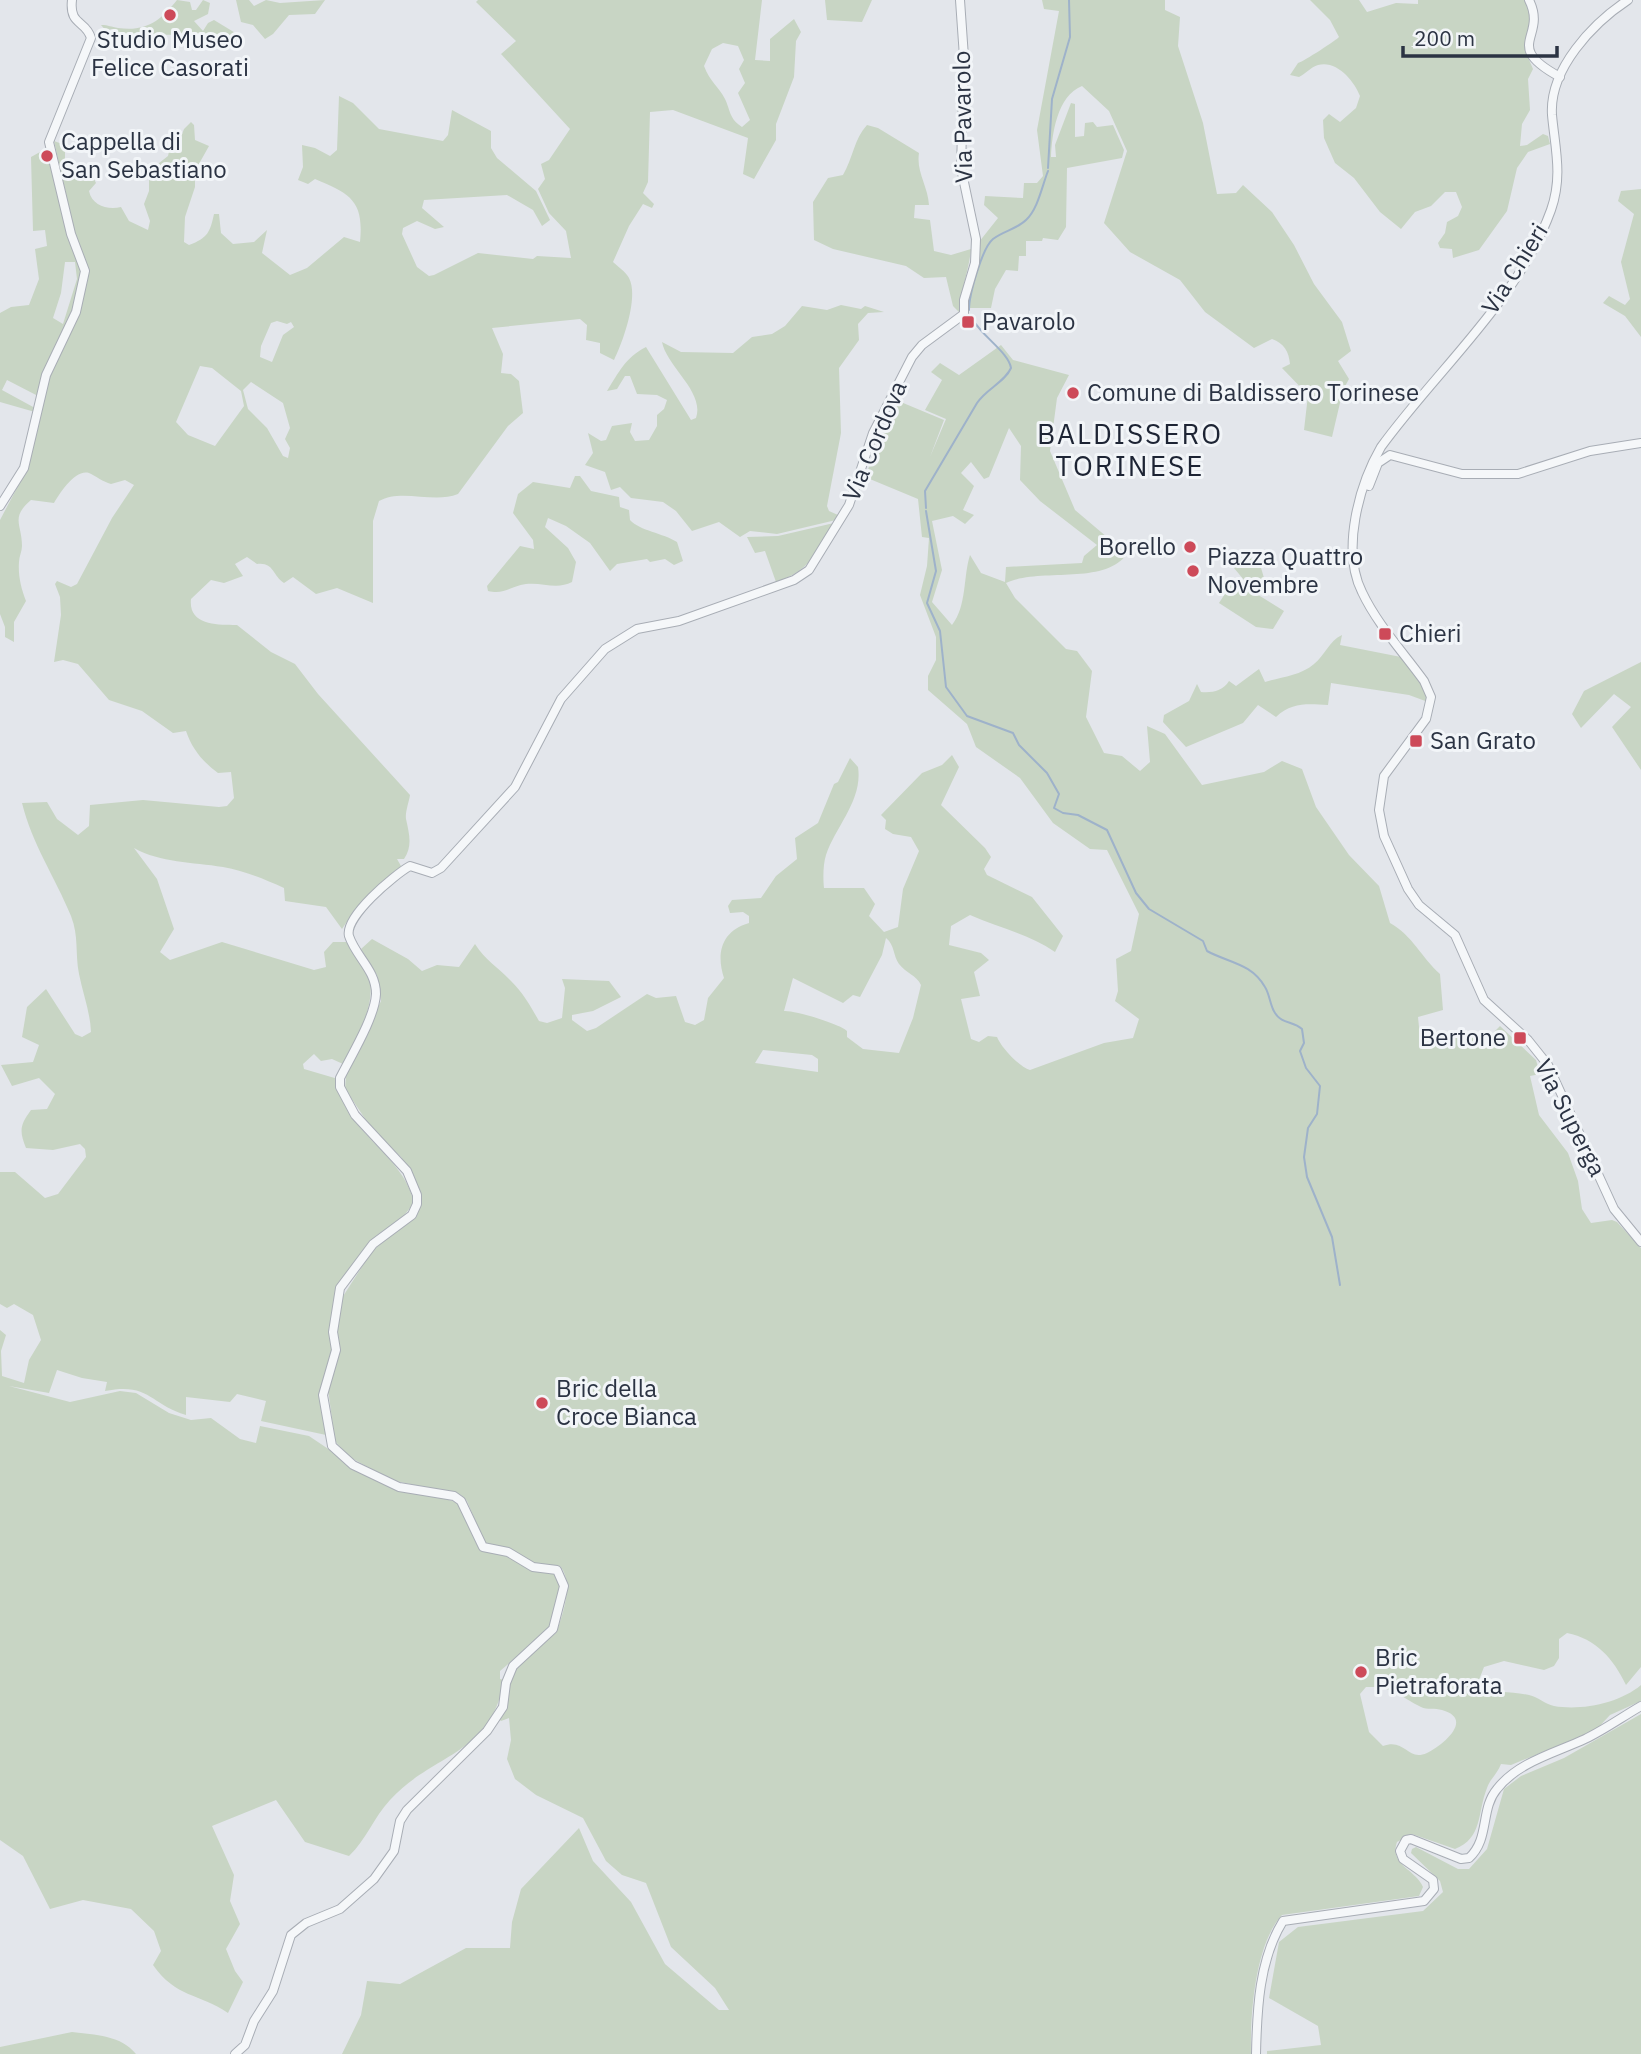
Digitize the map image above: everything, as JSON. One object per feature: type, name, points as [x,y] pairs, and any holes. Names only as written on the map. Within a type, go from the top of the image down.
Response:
[{"type":"street","points":[[0,506],[24,468],[46,375],[76,313],[85,271],[71,234],[49,142],[90,38],[88,30],[74,20],[71,13],[72,0]]},
{"type":"street","name":"Via Pavarolo","points":[[960,0],[964,57],[961,168],[976,239],[975,263],[964,300],[964,314]]},
{"type":"street","points":[[1530,0],[1533,15],[1529,52],[1535,63],[1560,77]]},
{"type":"street","name":"Via Chieri","points":[[1352,528],[1370,468],[1381,447],[1511,282],[1549,214],[1559,174],[1552,113],[1560,77],[1597,23],[1628,0]]},
{"type":"street","name":"Via Cordova","points":[[235,2054],[245,2045],[254,2021],[273,1991],[292,1936],[306,1923],[340,1909],[383,1868],[394,1851],[400,1821],[407,1810],[477,1741],[498,1715],[513,1666],[553,1629],[564,1586],[557,1570],[533,1567],[508,1552],[483,1547],[466,1507],[454,1496],[399,1487],[354,1465],[332,1446],[323,1395],[336,1350],[333,1332],[340,1288],[373,1244],[412,1215],[417,1195],[407,1171],[355,1115],[340,1087],[340,1078],[376,995],[373,975],[350,939],[348,930],[356,914],[397,873],[410,866],[432,873],[441,868],[515,787],[561,699],[604,649],[637,629],[679,621],[798,579],[809,570],[854,494],[873,433],[912,357],[922,345],[964,314]]},
{"type":"street","points":[[1357,510],[1363,505],[1378,463],[1390,455],[1462,474],[1518,474],[1590,451],[1641,443]]},
{"type":"street","name":"Via Superga","points":[[1352,528],[1355,572],[1362,592],[1424,681],[1431,698],[1424,724],[1384,776],[1379,810],[1384,836],[1408,889],[1419,905],[1455,935],[1484,1000],[1528,1040],[1548,1065],[1615,1209],[1641,1242]]},
{"type":"street","points":[[1256,2054],[1269,1944],[1283,1921],[1424,1901],[1434,1889],[1433,1880],[1403,1858],[1400,1851],[1406,1840],[1411,1839],[1461,1859],[1469,1858],[1482,1841],[1490,1802],[1502,1783],[1520,1768],[1588,1738],[1641,1706]]},
{"type":"green space","points":[[177,0],[190,2],[192,10],[196,10],[203,0],[210,3],[208,14],[194,21],[203,31],[208,23],[214,20],[237,34],[219,43],[204,45],[182,35],[120,34],[111,29],[107,32],[101,25],[128,29],[145,26],[159,19]]},
{"type":"green space","points":[[236,0],[249,0],[254,6],[266,0],[280,3],[325,0],[315,14],[289,15],[273,34],[265,39],[253,25],[241,22]]},
{"type":"green space","points":[[762,0],[755,60],[770,61],[770,39],[794,19],[801,32],[796,41],[794,77],[776,124],[776,140],[754,179],[743,174],[748,138],[673,110],[650,112],[648,182],[643,193],[654,204],[652,208],[643,204],[629,226],[613,262],[624,271],[632,286],[631,308],[614,360],[600,353],[600,343],[586,340],[587,325],[580,319],[492,328],[503,354],[501,373],[511,374],[519,381],[523,413],[508,426],[458,494],[448,497],[398,496],[379,501],[373,521],[373,603],[337,588],[316,594],[293,577],[284,583],[270,567],[257,564],[247,557],[235,564],[243,576],[224,583],[211,580],[191,599],[191,608],[199,619],[213,624],[237,625],[271,652],[295,664],[318,694],[410,795],[406,816],[409,844],[404,859],[397,859],[401,866],[356,908],[342,929],[326,907],[285,901],[284,888],[262,878],[223,867],[166,859],[134,848],[157,879],[174,929],[160,952],[170,960],[222,942],[314,970],[326,967],[324,952],[333,942],[346,942],[368,971],[371,986],[365,1017],[343,1064],[332,1059],[321,1061],[314,1054],[303,1064],[304,1069],[338,1079],[341,1097],[349,1113],[398,1170],[408,1185],[414,1203],[402,1218],[376,1236],[334,1299],[331,1364],[325,1376],[326,1435],[261,1421],[266,1401],[237,1394],[230,1402],[186,1397],[186,1415],[140,1392],[131,1389],[105,1391],[107,1382],[57,1370],[49,1393],[9,1386],[70,1402],[120,1391],[136,1393],[169,1413],[191,1420],[211,1418],[240,1439],[256,1443],[260,1426],[309,1436],[370,1477],[459,1503],[475,1540],[496,1553],[556,1573],[561,1579],[550,1628],[500,1671],[500,1679],[504,1680],[497,1705],[487,1724],[474,1739],[407,1784],[390,1800],[349,1856],[305,1842],[276,1800],[212,1826],[234,1875],[230,1901],[240,1924],[226,1949],[243,1982],[228,2013],[170,1984],[162,1976],[153,1965],[161,1951],[154,1931],[131,1909],[83,1900],[50,1909],[23,1856],[0,1840],[0,1330],[6,1335],[1,1351],[2,1376],[24,1383],[29,1360],[41,1340],[33,1315],[14,1304],[7,1308],[0,1304],[0,1172],[15,1172],[45,1198],[58,1194],[86,1157],[85,1149],[80,1144],[53,1150],[26,1148],[22,1137],[25,1120],[31,1110],[47,1109],[55,1094],[39,1078],[12,1086],[1,1065],[33,1062],[39,1045],[22,1037],[27,1007],[46,989],[75,1034],[82,1037],[91,1032],[79,974],[73,923],[26,818],[22,803],[47,802],[57,819],[78,835],[89,826],[90,805],[143,800],[219,807],[227,806],[234,798],[231,772],[218,773],[208,764],[195,749],[186,731],[173,733],[142,711],[109,700],[78,664],[63,660],[54,662],[61,615],[60,597],[55,584],[57,581],[71,587],[77,584],[112,518],[134,485],[125,480],[111,484],[84,473],[68,483],[54,503],[31,500],[25,506],[19,517],[22,546],[19,567],[26,601],[14,622],[14,642],[5,637],[5,627],[0,614],[0,520],[27,469],[49,376],[79,314],[88,271],[75,233],[54,141],[65,145],[65,171],[68,175],[94,179],[96,183],[89,191],[93,200],[106,207],[121,207],[129,221],[148,230],[150,221],[144,204],[149,191],[149,171],[168,156],[170,147],[179,142],[184,129],[191,122],[194,125],[195,140],[209,146],[195,171],[195,187],[185,217],[184,242],[189,245],[204,237],[214,214],[219,214],[221,233],[233,244],[254,242],[267,230],[262,253],[290,275],[307,268],[344,237],[360,242],[360,217],[357,208],[346,195],[315,179],[308,184],[298,180],[303,167],[302,145],[330,156],[337,150],[339,96],[353,103],[379,129],[443,141],[448,135],[452,110],[491,131],[491,148],[497,158],[536,191],[550,220],[542,226],[533,210],[507,195],[424,200],[422,208],[444,227],[435,229],[417,221],[403,228],[402,234],[417,267],[429,276],[434,275],[478,253],[533,259],[537,256],[571,258],[566,231],[549,213],[538,189],[545,179],[541,164],[549,160],[570,129],[501,54],[516,41],[476,2]],"holes":[[[723,43],[738,46],[744,60],[739,69],[745,83],[738,93],[750,120],[742,127],[732,118],[725,99],[704,66],[712,49]],[[291,322],[294,327],[283,335],[272,362],[260,357],[261,346],[271,323]],[[200,366],[212,368],[241,391],[244,406],[215,446],[188,435],[176,422]],[[251,382],[283,403],[290,428],[285,439],[290,448],[288,458],[283,456],[267,428],[248,409],[243,390]]]},
{"type":"green space","points":[[825,0],[872,0],[862,22],[827,20]]},
{"type":"green space","points":[[1042,0],[1165,0],[1165,10],[1180,17],[1178,46],[1203,123],[1217,194],[1236,193],[1243,185],[1272,212],[1294,245],[1314,284],[1342,322],[1351,351],[1338,361],[1349,379],[1343,390],[1332,437],[1304,430],[1308,395],[1282,368],[1290,364],[1283,346],[1272,339],[1254,348],[1205,312],[1180,280],[1130,252],[1104,223],[1127,151],[1109,111],[1082,86],[1067,98],[1061,107],[1051,157],[1056,157],[1055,145],[1071,103],[1075,104],[1075,137],[1084,136],[1085,123],[1093,122],[1097,127],[1113,125],[1124,150],[1122,158],[1067,168],[1066,227],[1058,240],[1043,238],[1042,241],[1026,241],[1026,256],[1019,256],[1018,271],[1006,270],[995,289],[991,308],[969,308],[968,297],[979,242],[998,218],[984,205],[985,196],[1023,198],[1024,183],[1037,183],[1043,176],[1037,130],[1059,11],[1044,9]]},
{"type":"green space","points":[[1310,0],[1359,0],[1367,12],[1396,3],[1418,4],[1418,0],[1526,0],[1531,12],[1527,55],[1533,69],[1528,79],[1530,110],[1522,124],[1520,146],[1527,145],[1543,134],[1548,136],[1550,144],[1528,152],[1517,168],[1507,211],[1479,250],[1453,258],[1452,249],[1440,248],[1438,243],[1445,233],[1447,222],[1458,216],[1462,207],[1456,192],[1445,192],[1431,206],[1415,212],[1401,229],[1380,212],[1354,178],[1335,163],[1324,138],[1323,120],[1329,114],[1340,122],[1356,108],[1360,96],[1349,78],[1332,66],[1318,65],[1299,77],[1290,75],[1298,63],[1339,37],[1330,20]]},
{"type":"green space","points":[[867,125],[878,128],[919,153],[919,166],[929,205],[915,205],[914,218],[930,220],[934,251],[951,255],[971,249],[960,313],[953,306],[946,277],[924,278],[906,266],[833,249],[814,240],[813,202],[828,178],[843,175],[859,136]]},
{"type":"green space","points":[[49,147],[84,271],[75,313],[38,396],[7,380],[2,390],[35,408],[35,412],[0,402],[0,313],[11,307],[29,305],[39,279],[35,249],[47,246],[45,230],[33,231],[31,157]],"holes":[[[65,262],[75,262],[77,279],[63,324],[53,318],[61,293]]]},
{"type":"green space","points":[[1641,189],[1641,337],[1625,316],[1603,303],[1609,296],[1625,305],[1630,299],[1621,262],[1634,214],[1618,201],[1621,191]]},
{"type":"green space","points":[[841,305],[861,309],[865,306],[884,312],[868,313],[858,324],[859,340],[839,368],[841,433],[827,506],[829,511],[838,515],[836,520],[777,534],[750,531],[740,537],[719,522],[692,531],[676,511],[663,502],[631,498],[620,487],[611,490],[605,472],[585,465],[593,453],[588,433],[601,441],[606,440],[612,426],[632,423],[630,432],[635,441],[649,440],[657,426],[657,415],[664,409],[667,400],[657,395],[637,394],[630,376],[625,376],[617,389],[607,391],[623,366],[639,351],[646,347],[691,420],[696,418],[695,399],[662,342],[681,352],[733,353],[752,337],[772,334],[785,326],[802,306],[827,310]]},
{"type":"green space","points":[[1001,345],[1013,360],[1069,375],[1057,398],[1050,451],[1075,510],[1127,554],[1117,564],[1103,570],[1020,578],[1006,583],[1015,598],[1066,649],[1077,651],[1092,671],[1086,717],[1104,753],[1122,756],[1140,771],[1150,762],[1147,726],[1165,734],[1202,785],[1264,772],[1282,761],[1302,769],[1316,807],[1349,855],[1379,886],[1390,923],[1411,940],[1440,974],[1443,1010],[1418,1017],[1419,1027],[1437,1045],[1466,1033],[1488,1038],[1500,1026],[1536,1060],[1540,1074],[1530,1076],[1539,1115],[1568,1153],[1578,1181],[1582,1209],[1591,1223],[1612,1220],[1617,1222],[1641,1248],[1641,1667],[1626,1685],[1602,1651],[1587,1640],[1567,1633],[1559,1639],[1559,1658],[1554,1666],[1544,1670],[1504,1661],[1484,1667],[1477,1685],[1496,1691],[1529,1695],[1554,1706],[1576,1707],[1611,1701],[1641,1685],[1641,1701],[1610,1715],[1596,1730],[1511,1765],[1501,1764],[1487,1788],[1475,1831],[1464,1844],[1455,1849],[1412,1834],[1397,1842],[1395,1850],[1400,1862],[1423,1887],[1419,1896],[1282,1915],[1273,1928],[1260,1961],[1253,2001],[1251,2054],[342,2054],[361,2015],[367,1981],[400,1984],[466,1948],[510,1948],[512,1922],[521,1889],[579,1828],[593,1861],[631,1902],[665,1964],[719,2010],[729,2010],[715,1988],[671,1947],[646,1883],[622,1875],[606,1861],[583,1818],[536,1795],[515,1779],[507,1759],[511,1740],[509,1718],[501,1721],[498,1718],[516,1669],[556,1633],[567,1589],[560,1566],[530,1563],[485,1544],[467,1501],[461,1495],[391,1480],[348,1456],[335,1441],[328,1389],[340,1301],[372,1251],[416,1215],[420,1197],[414,1178],[401,1157],[372,1129],[345,1089],[346,1075],[381,1001],[377,975],[361,949],[372,939],[408,959],[422,971],[437,965],[459,967],[475,944],[520,991],[539,1021],[547,1023],[562,1018],[565,988],[562,979],[609,981],[621,997],[593,1011],[572,1015],[572,1020],[587,1031],[596,1028],[647,994],[656,998],[676,996],[685,1022],[695,1025],[704,1020],[708,998],[724,978],[721,960],[723,944],[732,932],[749,923],[749,916],[743,912],[730,913],[728,906],[732,900],[761,898],[776,876],[797,859],[795,838],[818,823],[834,784],[838,782],[850,758],[858,767],[857,791],[826,855],[824,888],[864,888],[875,904],[869,916],[884,932],[898,927],[903,889],[919,851],[911,837],[893,834],[885,829],[886,820],[881,815],[922,773],[942,765],[952,755],[959,767],[941,805],[991,857],[984,869],[987,875],[1032,897],[1063,936],[1055,952],[1024,936],[970,915],[951,926],[949,945],[981,953],[989,960],[974,972],[980,996],[961,999],[971,1039],[979,1042],[988,1036],[997,1037],[1011,1056],[1030,1070],[1104,1043],[1133,1038],[1139,1019],[1115,1001],[1118,991],[1116,959],[1131,951],[1139,914],[1107,850],[1090,849],[1053,823],[1020,778],[976,747],[967,724],[928,690],[928,676],[936,660],[936,637],[920,595],[927,566],[929,538],[922,537],[918,499],[865,477],[896,400],[944,420],[930,457],[946,419],[925,410],[942,380],[931,372],[940,363],[959,375]],"holes":[[[1009,428],[1021,446],[1020,480],[1040,501],[1097,545],[1084,556],[1082,563],[1006,567],[1005,582],[981,573],[970,555],[960,609],[952,625],[932,602],[942,570],[932,521],[953,516],[965,524],[974,515],[963,510],[974,486],[961,473],[971,462],[984,479],[989,477]],[[886,938],[899,964],[921,985],[913,1018],[899,1053],[863,1049],[847,1037],[847,1031],[843,1028],[827,1021],[784,1011],[793,978],[843,1003],[853,995],[860,997],[882,955]],[[763,1050],[812,1055],[818,1059],[818,1072],[755,1063]],[[1366,1687],[1389,1690],[1421,1707],[1451,1714],[1456,1720],[1456,1726],[1440,1745],[1420,1755],[1397,1745],[1383,1746],[1369,1732],[1360,1694]]]},
{"type":"green space","points":[[575,476],[580,476],[591,491],[619,497],[620,507],[629,510],[630,520],[634,524],[677,542],[683,561],[674,565],[665,559],[650,562],[647,559],[617,564],[610,571],[590,543],[566,526],[548,518],[545,527],[568,548],[576,562],[572,582],[555,586],[526,584],[503,591],[488,591],[487,586],[520,546],[534,549],[533,540],[513,513],[518,494],[533,482],[570,488]]},
{"type":"green space","points":[[834,523],[817,552],[805,566],[776,582],[765,551],[755,553],[747,537],[778,536]]},
{"type":"green space","points":[[1239,555],[1259,561],[1264,578],[1257,588],[1244,580],[1229,562],[1237,561]]},
{"type":"green space","points":[[1234,580],[1284,611],[1273,629],[1256,627],[1219,603]]},
{"type":"green space","points":[[1342,635],[1340,645],[1401,657],[1422,684],[1428,702],[1409,695],[1331,683],[1328,705],[1294,706],[1276,717],[1258,705],[1243,723],[1186,747],[1163,722],[1164,715],[1189,701],[1197,684],[1201,692],[1209,692],[1217,691],[1229,681],[1236,686],[1259,669],[1265,682],[1297,674],[1314,664]]},
{"type":"green space","points":[[1641,662],[1641,770],[1612,727],[1631,707],[1614,694],[1581,728],[1572,714],[1584,691]]},
{"type":"green space","points":[[1641,1714],[1641,2054],[1267,2054],[1267,2051],[1321,2045],[1318,2026],[1269,1998],[1279,1942],[1298,1927],[1423,1911],[1443,1892],[1440,1881],[1411,1853],[1412,1849],[1416,1847],[1458,1869],[1469,1869],[1487,1849],[1504,1789],[1521,1776],[1564,1758]]},
{"type":"green space","points":[[72,2032],[115,2039],[136,2054],[0,2054],[0,2047]]},
{"type":"waterway","points":[[1048,168],[1052,99],[1070,37],[1069,0]]},
{"type":"waterway","points":[[969,310],[977,272],[989,244],[1030,215],[1037,204],[1048,171]]},
{"type":"waterway","points":[[926,508],[925,491],[977,403],[1011,368],[1006,357],[973,320]]},
{"type":"waterway","points":[[926,511],[936,571],[927,603],[940,631],[946,687],[967,716],[1013,733],[1019,745],[1047,773],[1059,794],[1054,808],[1063,813],[1078,815],[1107,830],[1136,893],[1149,909],[1203,941],[1207,951],[1253,973],[1265,987],[1278,1017],[1302,1029],[1304,1043],[1300,1051],[1306,1068],[1320,1086],[1317,1114],[1308,1128],[1304,1157],[1307,1177],[1332,1237],[1340,1285]]},
{"type":"place","name":"Studio Museo Felice Casorati","points":[[170,15]]},
{"type":"place","name":"Cappella di San Sebastiano","points":[[47,156]]},
{"type":"place","name":"Pavarolo","points":[[968,322]]},
{"type":"place","name":"Comune di Baldissero Torinese","points":[[1073,393]]},
{"type":"place","name":"Borello","points":[[1190,547]]},
{"type":"place","name":"Piazza Quattro Novembre","points":[[1193,571]]},
{"type":"place","name":"Chieri","points":[[1385,634]]},
{"type":"place","name":"San Grato","points":[[1416,741]]},
{"type":"place","name":"Bertone","points":[[1520,1038]]},
{"type":"place","name":"Bric della Croce Bianca","points":[[542,1403]]},
{"type":"place","name":"Bric Pietraforata","points":[[1361,1672]]},
{"type":"district","name":"BALDISSERO TORINESE","points":[[1130,450]]}]
